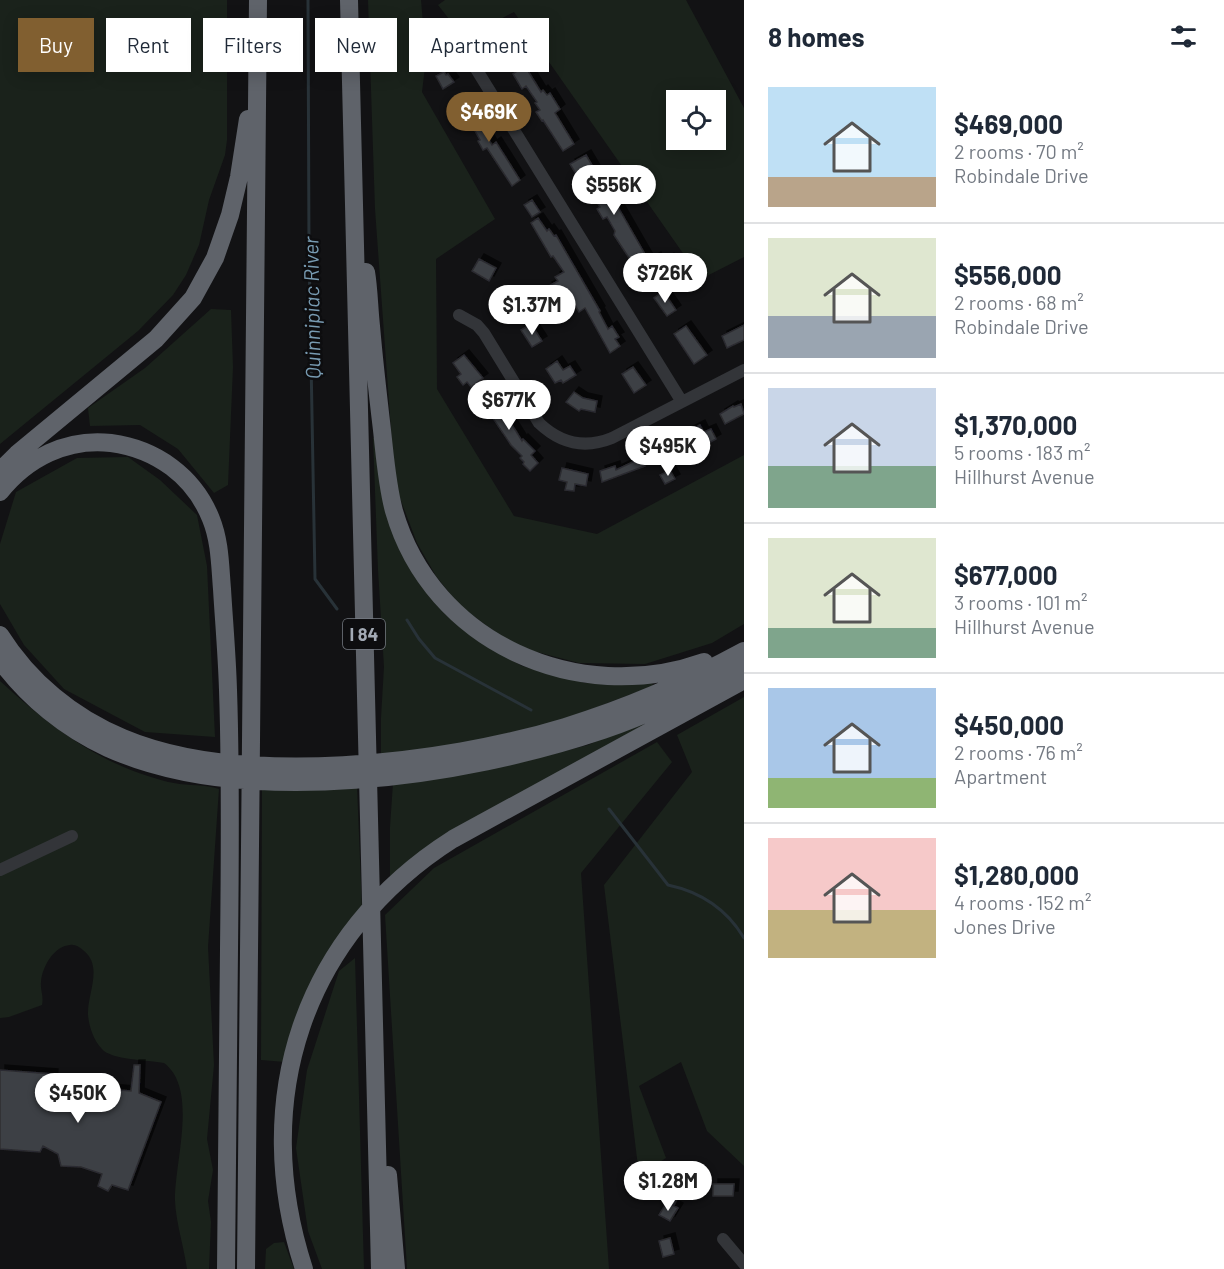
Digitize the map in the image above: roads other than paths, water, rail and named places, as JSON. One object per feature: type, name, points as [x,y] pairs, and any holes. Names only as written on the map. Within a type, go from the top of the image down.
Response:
[{"type":"highway","points":[[246,1269],[258,0]]},
{"type":"highway","name":"I 84","points":[[349,0],[380,1269]]},
{"type":"highway","points":[[0,471],[156,339],[179,315],[198,290],[215,258],[230,216],[239,177],[247,122],[257,85]]},
{"type":"highway","points":[[354,230],[363,254],[367,277],[378,396],[391,499],[399,526],[411,552],[425,576],[444,599],[474,627],[506,648],[541,664],[576,672],[629,676],[670,671],[709,660],[744,644]]},
{"type":"highway","points":[[0,492],[22,469],[56,449],[82,442],[115,443],[153,455],[177,471],[196,491],[213,525],[219,559],[224,619],[230,762],[226,1269]]},
{"type":"highway","points":[[0,635],[32,676],[52,695],[78,714],[124,739],[194,765],[244,778],[292,780],[343,780],[564,727],[652,695],[744,651]]},
{"type":"highway","points":[[0,660],[36,700],[84,735],[139,760],[194,765]]},
{"type":"highway","points":[[397,768],[489,761],[580,737],[661,708],[744,667]]},
{"type":"highway","points":[[304,1269],[291,1224],[282,1166],[282,1125],[286,1090],[295,1047],[310,1006],[323,976],[349,935],[390,888],[423,859],[458,835],[744,680]]},
{"type":"highway","points":[[376,1110],[388,1171],[396,1269]]},
{"type":"street","points":[[478,72],[682,402]]},
{"type":"street","points":[[459,315],[477,325],[484,333],[539,423],[560,439],[586,445],[599,443],[744,370]]},
{"type":"street","points":[[0,870],[72,836]]},
{"type":"street","points":[[723,1239],[744,1264]]},
{"type":"waterway","name":"Quinnipiac River","points":[[308,0],[309,250],[315,579],[337,609]]},
{"type":"waterway","name":"Quinnipiac River","points":[[407,620],[435,658],[531,710]]},
{"type":"waterway","name":"Quinnipiac River","points":[[609,809],[668,885],[691,892],[712,903],[729,918],[744,938]]}]
